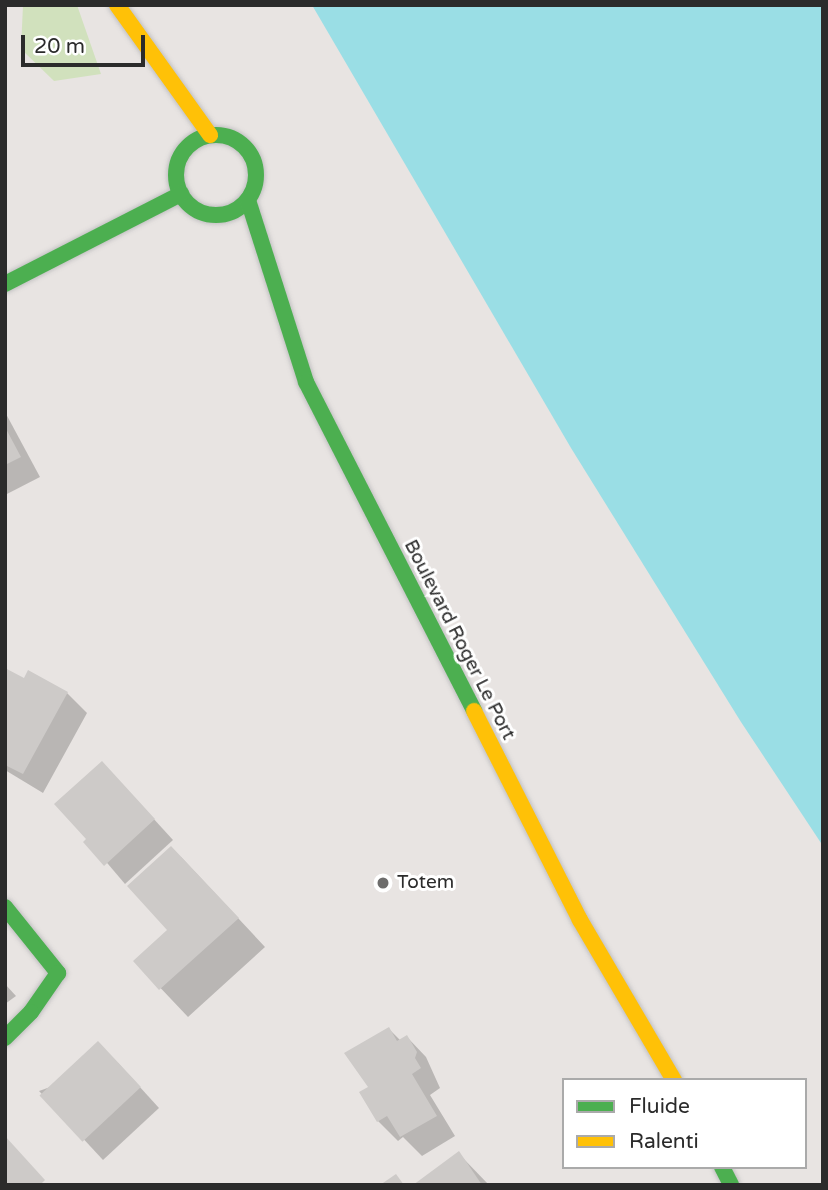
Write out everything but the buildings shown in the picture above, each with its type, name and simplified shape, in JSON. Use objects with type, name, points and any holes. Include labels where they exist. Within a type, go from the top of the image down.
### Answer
[{"type":"street","points":[[117,5],[210,135]]},
{"type":"street","points":[[210,135],[224,135],[247,149],[257,174],[255,188],[248,200],[226,214],[200,212],[181,194],[176,182],[180,157],[188,147],[210,135]]},
{"type":"street","points":[[5,285],[181,194]]},
{"type":"street","name":"Boulevard Roger Le Port","points":[[248,200],[306,382],[580,920],[673,1078]]},
{"type":"street","points":[[5,907],[58,973],[31,1012],[5,1038]]},
{"type":"street","points":[[724,1169],[732,1185]]},
{"type":"green space","points":[[23,5],[77,5],[101,74],[54,81],[21,49]]},
{"type":"water","points":[[312,5],[823,5],[823,846],[741,722],[571,448]]},
{"type":"traffic: fast","points":[[216,135],[231,138],[244,147],[253,160],[256,175],[253,190],[244,203],[231,212],[216,215],[201,212],[188,203],[179,190],[176,175],[179,160],[188,147],[201,138],[216,135]]},
{"type":"traffic: fast","points":[[5,284],[181,194]]},
{"type":"traffic: fast","points":[[248,200],[306,382],[474,711]]},
{"type":"traffic: fast","points":[[5,907],[58,973],[31,1012],[5,1038]]},
{"type":"traffic: fast","points":[[723,1169],[731,1185]]},
{"type":"traffic: slow","points":[[117,5],[210,135]]},
{"type":"traffic: slow","points":[[474,711],[580,920],[673,1078]]},
{"type":"place","name":"Totem","points":[[383,883]]}]
